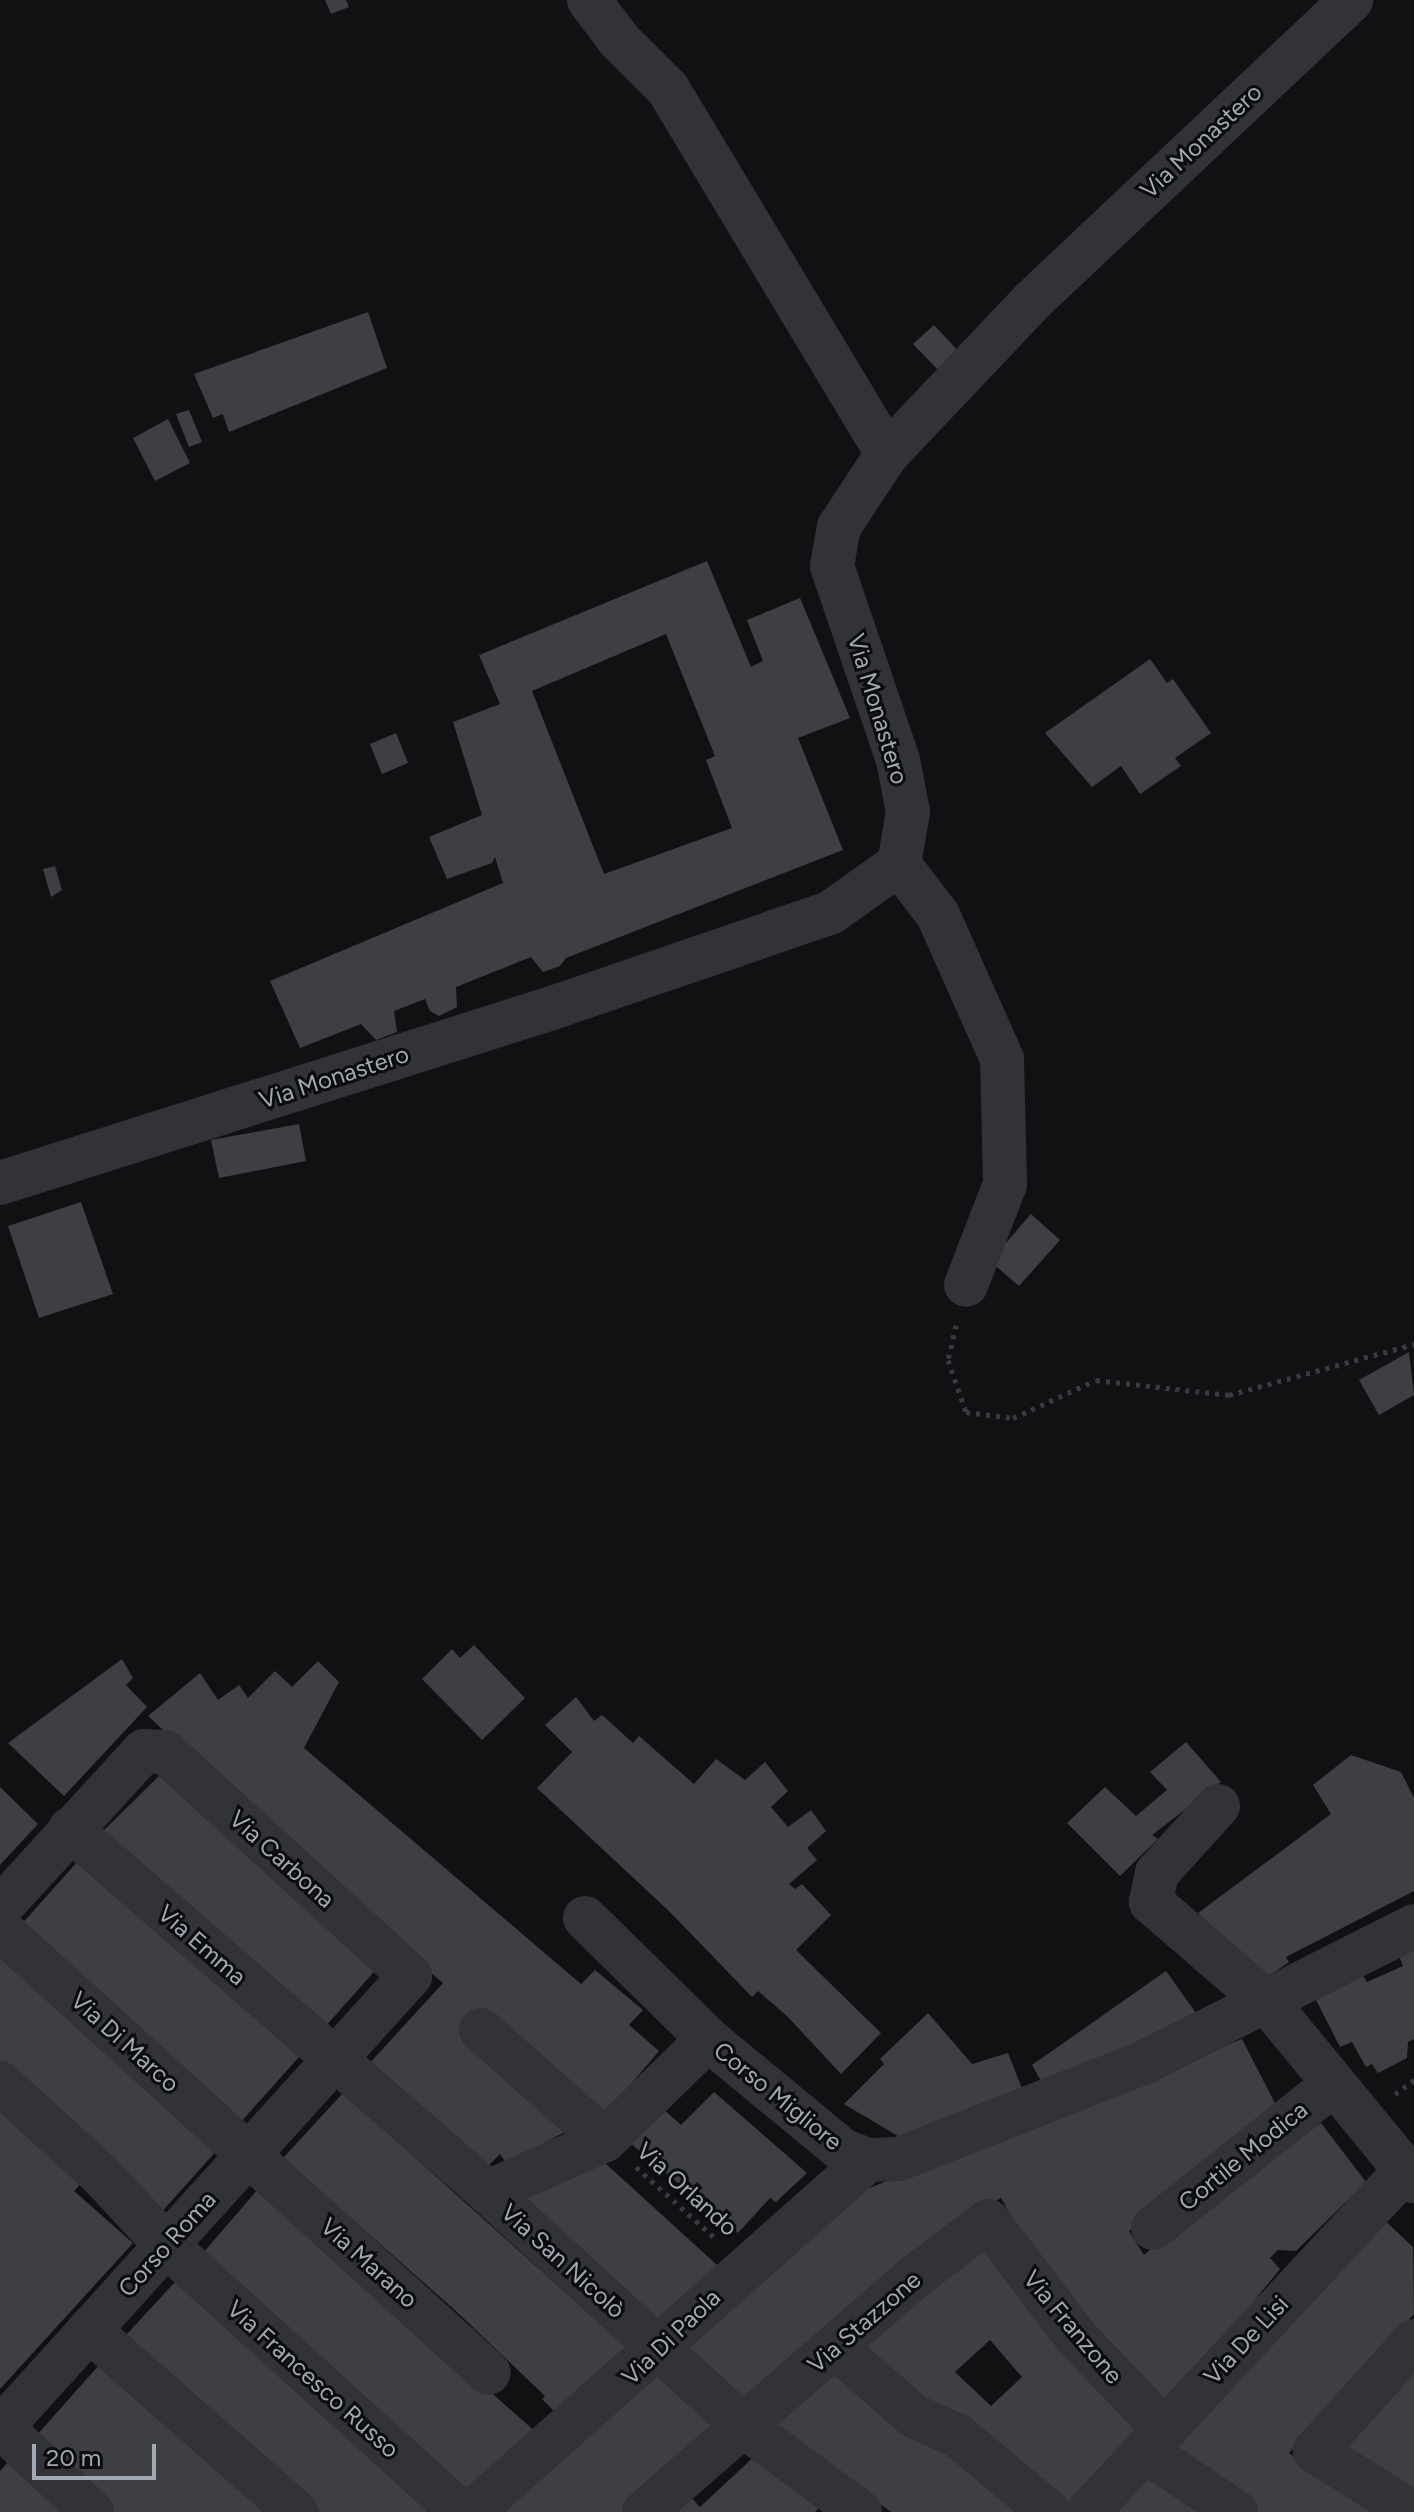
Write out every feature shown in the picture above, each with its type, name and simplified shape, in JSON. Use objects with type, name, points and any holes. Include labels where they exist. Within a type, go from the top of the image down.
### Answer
[{"type":"street","points":[[589,0],[619,40],[668,89],[887,454]]},
{"type":"street","name":"Via Monastero","points":[[0,1183],[552,1008],[830,913],[899,864],[908,812],[898,760],[832,566],[839,527],[887,454],[1031,302],[1351,0]]},
{"type":"street","points":[[899,864],[938,915],[1002,1059],[1005,1184],[966,1285]]},
{"type":"street","name":"Via Carbona","points":[[70,1829],[144,1751],[165,1752],[410,1976],[334,2060]]},
{"type":"street","points":[[1218,1806],[1157,1873],[1151,1902],[1267,2002],[1410,2176]]},
{"type":"street","points":[[0,1908],[70,1829]]},
{"type":"street","name":"Via Emma","points":[[70,1829],[334,2060]]},
{"type":"street","points":[[585,1918],[708,2039]]},
{"type":"street","name":"Corso Migliore","points":[[488,2192],[605,2140],[708,2039],[842,2150],[868,2160],[899,2159],[1131,2067],[1267,2002],[1414,1926]]},
{"type":"street","name":"Via Di Marco","points":[[0,1929],[249,2154]]},
{"type":"street","points":[[481,2030],[605,2140]]},
{"type":"street","points":[[334,2060],[488,2192]]},
{"type":"street","name":"Corso Roma","points":[[0,2427],[334,2060]]},
{"type":"street","name":"Via Francesco Russo","points":[[0,2083],[100,2174],[166,2245],[460,2512]]},
{"type":"street","name":"Cortile Modica","points":[[1153,2228],[1334,2084]]},
{"type":"street","name":"Via Marano","points":[[249,2154],[489,2373]]},
{"type":"street","name":"Via Di Paola","points":[[472,2512],[658,2347],[745,2265],[868,2160]]},
{"type":"street","name":"Via De Lisi","points":[[1088,2512],[1410,2176]]},
{"type":"street","name":"Via San Nicolò","points":[[488,2192],[741,2424],[848,2508]]},
{"type":"street","name":"Via Franzone","points":[[988,2221],[1154,2440],[1236,2512]]},
{"type":"street","name":"Via Stazzone","points":[[644,2512],[741,2424],[836,2348],[913,2278],[988,2221]]},
{"type":"street","points":[[89,2330],[296,2512]]},
{"type":"street","points":[[1411,2512],[1315,2451],[1414,2341]]},
{"type":"street","points":[[836,2348],[914,2416],[958,2436],[1049,2512]]},
{"type":"street","points":[[0,2427],[92,2512]]},
{"type":"path","points":[[966,1285],[948,1360],[966,1412],[1013,1418],[1096,1380],[1229,1395],[1414,1344]]},
{"type":"path","name":"Via Orlando","points":[[605,2140],[745,2265]]},
{"type":"building","points":[[325,0],[346,0],[349,7],[331,14]]},
{"type":"building","points":[[368,312],[387,368],[229,432],[223,414],[213,418],[194,374]]},
{"type":"building","points":[[934,325],[960,353],[940,372],[913,344]]},
{"type":"building","points":[[189,410],[202,442],[189,447],[176,414]]},
{"type":"building","points":[[168,419],[190,463],[155,481],[133,438]]},
{"type":"building","points":[[707,561],[751,667],[763,661],[747,620],[800,598],[850,718],[798,738],[843,850],[566,958],[560,966],[543,972],[531,957],[456,987],[457,1007],[439,1016],[430,1011],[425,999],[394,1011],[397,1032],[376,1040],[361,1024],[300,1048],[270,981],[503,883],[495,857],[492,863],[447,879],[429,837],[482,815],[453,722],[500,704],[479,655]],"holes":[[[666,634],[715,756],[706,760],[732,828],[604,874],[532,691]]]},
{"type":"building","points":[[1150,659],[1167,683],[1173,679],[1211,733],[1175,758],[1181,766],[1140,794],[1121,766],[1092,787],[1045,733]]},
{"type":"building","points":[[396,733],[408,763],[382,774],[370,744]]},
{"type":"building","points":[[55,866],[62,890],[51,897],[43,869]]},
{"type":"building","points":[[299,1124],[306,1161],[219,1178],[211,1140]]},
{"type":"building","points":[[81,1202],[113,1294],[39,1318],[8,1226]]},
{"type":"building","points":[[1031,1214],[1060,1240],[1019,1286],[990,1261]]},
{"type":"building","points":[[1409,1352],[1414,1395],[1379,1415],[1359,1380]]},
{"type":"building","points":[[474,1645],[525,1698],[482,1740],[422,1679],[452,1649],[460,1658]]},
{"type":"building","points":[[122,1659],[133,1678],[126,1685],[147,1707],[64,1796],[8,1743]]},
{"type":"building","points":[[318,1661],[339,1682],[304,1748],[581,1984],[595,1970],[643,2010],[629,2025],[659,2051],[604,2116],[477,2014],[460,2033],[567,2131],[506,2163],[500,2154],[485,2169],[368,2065],[443,1983],[354,1908],[148,1716],[200,1673],[218,1700],[239,1685],[248,1698],[275,1671],[292,1687]]},
{"type":"building","points":[[576,1697],[594,1721],[602,1715],[633,1743],[639,1736],[694,1784],[716,1759],[745,1780],[765,1762],[788,1791],[771,1807],[788,1827],[811,1810],[826,1831],[807,1848],[817,1860],[789,1884],[795,1889],[802,1884],[831,1915],[796,1950],[881,2033],[841,2074],[787,2016],[758,1991],[752,1997],[670,1912],[537,1788],[572,1752],[545,1725]]},
{"type":"building","points":[[1186,1742],[1221,1782],[1152,1835],[1158,1839],[1120,1876],[1067,1823],[1105,1787],[1136,1816],[1167,1790],[1150,1772]]},
{"type":"building","points":[[1351,1755],[1401,1772],[1414,1798],[1414,1891],[1286,1957],[1289,1962],[1264,1979],[1198,1913],[1331,1814],[1313,1785]]},
{"type":"building","points":[[164,1771],[380,1965],[324,2028],[99,1835]]},
{"type":"building","points":[[0,1787],[38,1824],[0,1865]]},
{"type":"building","points":[[78,1861],[299,2057],[240,2123],[19,1927]]},
{"type":"building","points":[[1414,1949],[1414,2039],[1408,2042],[1407,2058],[1378,2073],[1372,2064],[1366,2067],[1352,2042],[1340,2047],[1316,2000],[1363,1976],[1367,1982],[1403,1966],[1399,1956]]},
{"type":"building","points":[[0,1954],[218,2149],[158,2216],[0,2075]]},
{"type":"building","points":[[1166,1971],[1196,2013],[1045,2088],[1032,2065]]},
{"type":"building","points":[[928,2013],[972,2064],[1008,2053],[1025,2096],[903,2139],[844,2104],[884,2064],[880,2059]]},
{"type":"building","points":[[1242,2039],[1279,2111],[1129,2231],[1144,2255],[1179,2224],[1321,2123],[1366,2182],[1296,2251],[1278,2250],[1270,2258],[1280,2269],[1257,2297],[1261,2301],[1159,2409],[1020,2232],[1001,2198],[962,2222],[741,2406],[676,2343],[867,2189]]},
{"type":"building","points":[[714,2092],[807,2173],[776,2202],[770,2198],[738,2233],[630,2143],[661,2107],[681,2125]]},
{"type":"building","points":[[343,2093],[605,2328],[641,2353],[565,2422],[542,2399],[545,2396],[457,2312],[283,2158]]},
{"type":"building","points":[[0,2096],[89,2175],[74,2191],[133,2243],[0,2389]]},
{"type":"building","points":[[605,2163],[717,2265],[660,2325],[520,2199]]},
{"type":"building","points":[[259,2188],[537,2433],[475,2504],[203,2253]]},
{"type":"building","points":[[1379,2215],[1413,2247],[1414,2314],[1289,2453],[1373,2511],[1384,2512],[1256,2512],[1165,2451]]},
{"type":"building","points":[[981,2237],[1142,2425],[1072,2512],[849,2345]],"holes":[[[990,2340],[1022,2377],[991,2406],[955,2372]]]},
{"type":"building","points":[[176,2281],[434,2503],[426,2512],[319,2512],[126,2335]]},
{"type":"building","points":[[832,2361],[945,2438],[1024,2512],[891,2512],[774,2427]]},
{"type":"building","points":[[100,2364],[269,2512],[112,2512],[36,2436]]},
{"type":"building","points":[[1414,2367],[1414,2497],[1339,2448]]},
{"type":"building","points":[[655,2371],[717,2425],[624,2512],[491,2512]]},
{"type":"building","points":[[758,2453],[822,2505],[815,2512],[661,2512],[689,2495],[700,2507]]},
{"type":"building","points":[[10,2460],[63,2512],[0,2512],[0,2471]]},
{"type":"building","points":[[1149,2469],[1223,2512],[1114,2512]]}]
